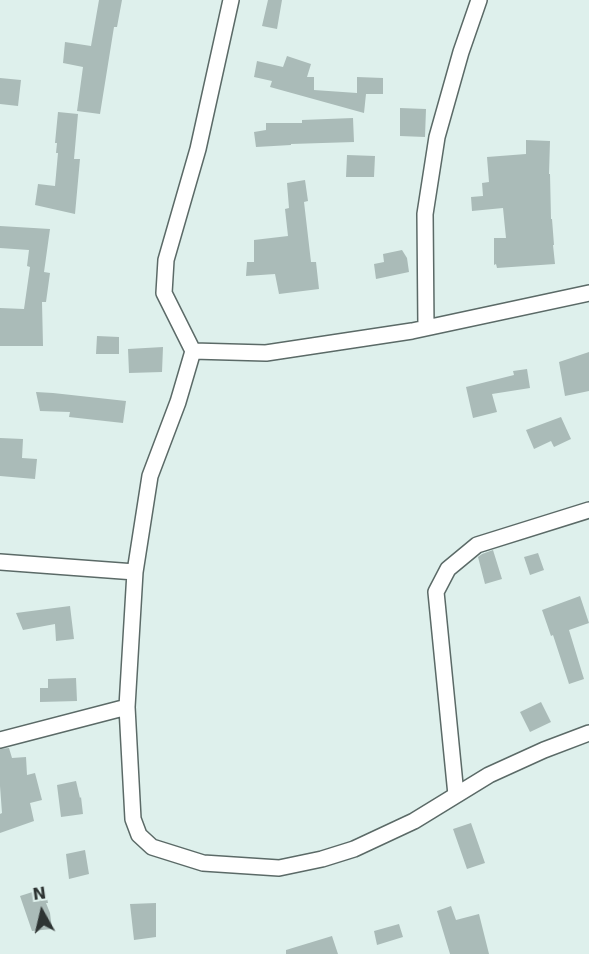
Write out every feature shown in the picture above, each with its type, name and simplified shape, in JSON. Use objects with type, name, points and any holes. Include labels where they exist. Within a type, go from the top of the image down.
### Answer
[{"type":"street","points":[[231,0],[198,149],[166,260],[164,292],[192,351],[178,402],[150,476],[135,572],[127,707],[133,819],[140,835],[152,847],[203,863],[279,868],[322,859],[354,849],[394,831],[489,775],[589,733]]},
{"type":"street","points":[[426,328],[425,214],[437,137],[461,52],[479,0]]},
{"type":"street","points":[[192,351],[266,353],[426,328],[589,293]]},
{"type":"street","points":[[456,795],[436,592],[448,569],[477,545],[589,510]]},
{"type":"street","points":[[0,562],[135,572]]},
{"type":"street","points":[[0,740],[127,707]]},
{"type":"building","points":[[99,0],[122,0],[117,27],[114,27],[100,114],[77,111],[83,67],[63,63],[65,42],[91,46]]},
{"type":"building","points":[[268,0],[282,0],[277,29],[262,26]]},
{"type":"building","points":[[287,56],[311,64],[307,77],[314,77],[314,90],[357,93],[357,77],[383,78],[383,94],[366,94],[364,113],[270,87],[272,81],[254,77],[257,61],[283,67]]},
{"type":"building","points":[[0,78],[21,80],[18,106],[0,104]]},
{"type":"building","points":[[400,108],[426,109],[425,137],[400,136]]},
{"type":"building","points":[[58,112],[78,114],[74,159],[80,159],[75,214],[35,205],[38,184],[55,186]]},
{"type":"building","points":[[353,118],[354,142],[256,147],[254,132],[266,130],[266,123],[302,123],[302,120]]},
{"type":"building","points":[[526,140],[550,141],[549,174],[555,264],[497,268],[496,264],[494,265],[494,238],[506,238],[503,208],[472,211],[471,197],[483,196],[482,183],[489,182],[487,157],[526,154]]},
{"type":"building","points":[[347,155],[375,156],[374,177],[346,177]]},
{"type":"building","points":[[305,180],[308,201],[304,202],[311,262],[316,262],[319,289],[279,294],[275,274],[246,276],[247,262],[254,262],[254,240],[288,236],[285,209],[289,208],[287,183]]},
{"type":"building","points":[[0,226],[50,229],[44,272],[50,273],[46,302],[42,302],[43,346],[0,346],[0,308],[24,309],[30,267],[27,266],[29,250],[0,248]]},
{"type":"building","points":[[402,250],[407,258],[409,272],[376,279],[374,264],[384,262],[383,254]]},
{"type":"building","points":[[97,336],[119,337],[119,354],[96,354]]},
{"type":"building","points":[[163,347],[162,372],[129,373],[128,349]]},
{"type":"building","points":[[589,352],[589,391],[565,396],[559,362]]},
{"type":"building","points":[[527,369],[530,388],[492,394],[497,412],[473,418],[466,387],[514,375],[513,371]]},
{"type":"building","points":[[36,392],[126,401],[123,423],[69,417],[70,412],[40,411]]},
{"type":"building","points":[[561,417],[571,439],[554,447],[551,441],[534,449],[526,430]]},
{"type":"building","points":[[0,438],[23,439],[22,458],[37,459],[35,479],[0,476]]},
{"type":"building","points":[[493,550],[502,579],[485,584],[478,557]]},
{"type":"building","points":[[538,553],[544,570],[530,575],[524,557]]},
{"type":"building","points":[[580,596],[589,623],[569,630],[584,679],[569,684],[542,610]]},
{"type":"building","points":[[70,606],[74,639],[56,641],[55,624],[23,630],[16,613]]},
{"type":"building","points":[[76,678],[77,701],[40,702],[40,688],[48,688],[48,679]]},
{"type":"building","points":[[541,702],[551,722],[530,732],[520,712]]},
{"type":"building","points":[[9,748],[12,758],[26,757],[27,775],[35,773],[42,800],[30,803],[34,821],[0,833],[0,814],[2,813],[0,749]]},
{"type":"building","points":[[76,781],[83,814],[61,817],[57,785]]},
{"type":"building","points":[[471,823],[485,863],[467,869],[453,829]]},
{"type":"building","points":[[85,850],[89,874],[69,879],[66,854]]},
{"type":"building","points":[[45,888],[52,929],[32,931],[20,896]]},
{"type":"building","points":[[156,903],[156,937],[134,940],[130,904]]},
{"type":"building","points":[[451,906],[456,920],[479,914],[489,954],[450,954],[437,911]]},
{"type":"building","points":[[399,924],[403,937],[377,945],[374,931]]},
{"type":"building","points":[[332,936],[338,954],[286,954],[286,950]]}]
